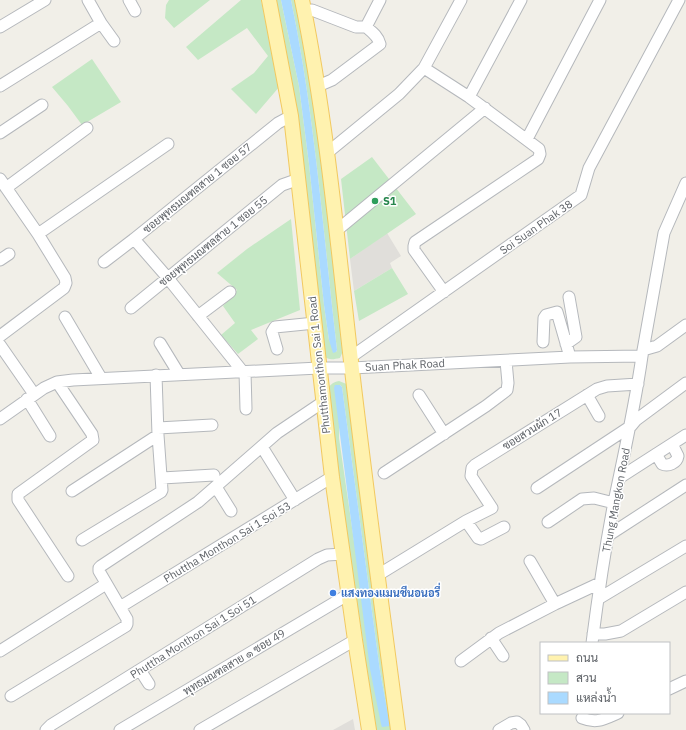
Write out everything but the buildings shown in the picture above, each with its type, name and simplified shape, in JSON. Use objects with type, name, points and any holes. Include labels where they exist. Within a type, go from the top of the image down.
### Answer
[{"type":"main road","name":"Phutthamonthon Sai 1 Road","points":[[269,0],[291,116],[315,323],[322,368],[323,402],[332,477],[369,730]]},
{"type":"main road","points":[[303,5],[318,86],[336,231],[349,364],[398,730]]},
{"type":"street","points":[[0,27],[45,0]]},
{"type":"street","points":[[88,0],[114,41]]},
{"type":"street","points":[[129,0],[135,11]]},
{"type":"street","points":[[366,27],[380,0]]},
{"type":"street","points":[[326,153],[399,94],[424,68],[461,0]]},
{"type":"street","points":[[469,97],[521,0]]},
{"type":"street","points":[[527,139],[600,0]]},
{"type":"street","name":"Soi Suan Phak 38","points":[[349,364],[444,292],[582,195],[589,168],[679,0]]},
{"type":"street","points":[[303,5],[356,27],[366,27],[375,34],[379,39],[380,44],[332,80],[318,86]]},
{"type":"street","points":[[0,86],[101,22]]},
{"type":"street","points":[[424,68],[485,108],[527,139],[539,149],[540,154],[538,159],[415,242],[414,250],[444,292]]},
{"type":"street","points":[[0,133],[42,105]]},
{"type":"street","points":[[336,231],[485,108]]},
{"type":"street","name":"ซอยพุทธมณฑลสาย 1 ซอย 57","points":[[104,262],[278,123],[291,116]]},
{"type":"street","points":[[0,336],[64,288],[66,283],[66,278],[3,183],[88,128]]},
{"type":"street","points":[[38,234],[168,144]]},
{"type":"street","name":"ซอยพุทธมณฑลสาย 1 ซอย 55","points":[[131,308],[167,277],[282,185],[299,179]]},
{"type":"street","points":[[643,353],[664,233],[686,183]]},
{"type":"street","points":[[134,239],[167,277],[244,372],[246,409]]},
{"type":"street","points":[[198,316],[230,292]]},
{"type":"street","points":[[566,344],[576,337],[569,297]]},
{"type":"street","points":[[543,342],[544,318],[546,315],[555,312],[558,314],[570,358]]},
{"type":"street","points":[[65,317],[101,378]]},
{"type":"street","points":[[277,349],[272,332],[275,327],[315,323]]},
{"type":"street","name":"Suan Phak Road","points":[[0,419],[44,388],[57,382],[156,375],[322,368],[349,364],[506,361],[643,353],[657,346],[686,325]]},
{"type":"street","points":[[160,343],[179,374]]},
{"type":"street","points":[[0,345],[31,397],[50,436]]},
{"type":"street","name":"Thung Mangkon Road","points":[[592,639],[614,503],[643,353]]},
{"type":"street","points":[[384,473],[444,434],[507,390],[508,383],[506,361]]},
{"type":"street","points":[[82,540],[162,490],[156,375]]},
{"type":"street","points":[[57,382],[92,434],[93,440],[18,494],[17,497],[68,576]]},
{"type":"street","points":[[537,488],[630,426],[686,383]]},
{"type":"street","name":"ซอยสวนผัก 17","points":[[466,521],[492,508],[471,476],[472,468],[475,465],[602,386],[638,384]]},
{"type":"street","points":[[419,395],[444,434]]},
{"type":"street","points":[[586,395],[599,416]]},
{"type":"street","points":[[11,696],[126,626],[127,619],[99,571],[101,566],[198,502],[277,433],[323,402]]},
{"type":"street","points":[[72,490],[158,432],[212,425]]},
{"type":"street","points":[[619,478],[686,436]]},
{"type":"street","points":[[656,454],[662,464],[669,465],[674,462],[678,459],[678,456],[672,444]]},
{"type":"street","points":[[262,447],[296,500]]},
{"type":"street","points":[[162,478],[214,475]]},
{"type":"street","name":"Phuttha Monthon Sai 1 Soi 53","points":[[120,607],[332,477]]},
{"type":"street","points":[[609,535],[686,485]]},
{"type":"street","points":[[216,487],[231,511]]},
{"type":"street","points":[[548,522],[582,499],[594,498],[614,503]]},
{"type":"street","points":[[378,575],[466,521],[478,538],[481,539],[504,527]]},
{"type":"street","points":[[598,599],[686,546]]},
{"type":"street","name":"Phuttha Monthon Sai 1 Soi 51","points":[[46,730],[318,559],[327,555],[344,554]]},
{"type":"street","points":[[530,561],[554,604]]},
{"type":"street","points":[[461,661],[491,638],[554,604],[600,583]]},
{"type":"street","points":[[0,651],[106,584]]},
{"type":"street","points":[[592,639],[605,634],[621,631],[686,592]]},
{"type":"street","name":"พุทธมณฑลสาย ๑ ซอย 49","points":[[120,730],[349,594]]},
{"type":"street","points":[[491,638],[503,656]]},
{"type":"street","points":[[200,730],[355,640]]},
{"type":"street","points":[[140,670],[149,684]]},
{"type":"street","points":[[670,689],[686,681]]},
{"type":"street","points":[[582,716],[590,721],[597,722],[616,714]]},
{"type":"street","points":[[582,716],[582,730]]},
{"type":"street","points":[[499,730],[511,723],[517,722],[524,730]]},
{"type":"shaded area","points":[[387,233],[401,256],[390,263],[392,268],[354,291],[350,259]]},
{"type":"shaded area","points":[[353,719],[355,730],[333,730]]},
{"type":"green space","points":[[169,0],[210,0],[174,28],[165,18],[166,5]]},
{"type":"green space","points":[[241,0],[261,0],[280,86],[256,114],[231,89],[254,73],[268,56],[247,28],[198,60],[186,47]]},
{"type":"green space","points":[[274,0],[281,0],[299,86],[324,305],[329,340],[336,352],[318,174],[306,87],[291,0],[297,0],[323,167],[343,351],[340,358],[336,359],[326,358],[324,356]]},
{"type":"green space","points":[[92,59],[121,102],[82,125],[52,87]]},
{"type":"green space","name":"S1","points":[[372,157],[416,214],[350,259],[341,179]]},
{"type":"green space","points":[[291,219],[300,310],[251,330],[258,339],[238,354],[221,335],[235,323],[223,306],[237,290],[217,273],[247,249]]},
{"type":"green space","points":[[392,268],[408,294],[359,321],[354,291]]},
{"type":"green space","points":[[339,381],[349,385],[395,730],[376,730],[326,392],[329,386]],"holes":[[[340,385],[342,387],[380,671],[390,726],[354,541],[339,438]]]},
{"type":"water","points":[[281,0],[291,0],[306,87],[318,174],[337,350],[333,353],[329,340],[324,305],[299,86]]},
{"type":"water","points":[[335,385],[340,385],[342,387],[380,671],[390,726],[382,727],[370,669],[334,388]]},
{"type":"place","name":"S1","points":[[375,201]]},
{"type":"place","name":"แสงทองแมนชีนอนอรี่","points":[[333,593]]}]
